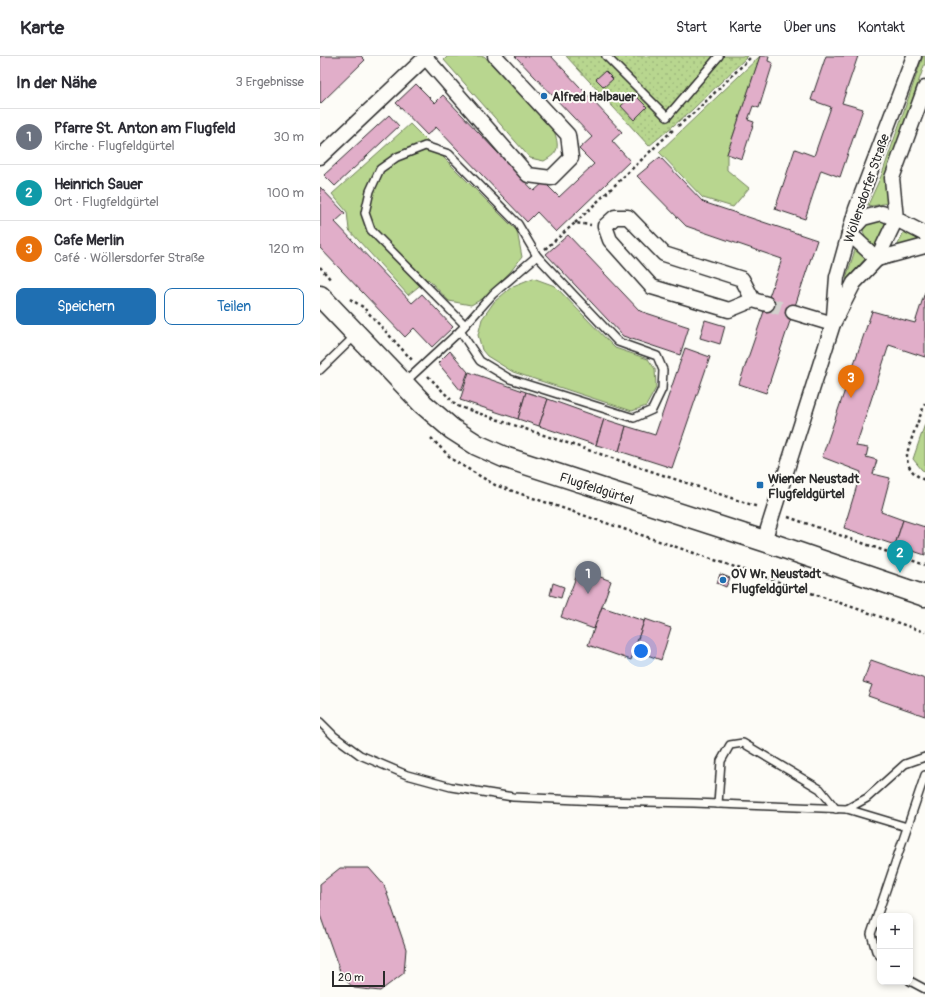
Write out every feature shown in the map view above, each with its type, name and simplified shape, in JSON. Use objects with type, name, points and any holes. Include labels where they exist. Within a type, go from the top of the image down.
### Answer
[{"type":"street","points":[[320,157],[426,57],[528,175],[551,178],[572,158],[568,135],[495,56]]},
{"type":"street","name":"Wöllersdorfer Straße","points":[[833,324],[837,277],[856,209],[914,56]]},
{"type":"street","name":"Wöllersdorfer Straße","points":[[764,541],[833,324],[854,283],[877,259],[896,219],[892,178],[925,88]]},
{"type":"street","points":[[925,234],[882,213],[863,218],[849,233],[877,259],[925,246]]},
{"type":"street","points":[[753,300],[742,279],[664,254],[628,217],[615,217],[606,226],[610,240],[652,287],[729,310],[753,300],[767,304]]},
{"type":"street","name":"Flugfeldgürtel","points":[[327,289],[357,334],[423,404],[452,429],[477,445],[504,457],[764,541],[925,596]]},
{"type":"street","points":[[792,312],[833,324]]},
{"type":"lane","points":[[606,56],[667,117],[719,56]]},
{"type":"lane","points":[[460,331],[480,361],[510,379],[634,418],[652,410],[662,388],[663,370],[657,356],[618,342],[537,256],[518,224],[449,154],[425,146],[398,157],[380,169],[370,191],[366,213],[371,230],[465,325]]},
{"type":"lane","points":[[404,384],[460,331],[493,294],[537,256]]},
{"type":"lane","points":[[320,370],[357,334]]},
{"type":"lane","points":[[320,722],[334,736],[360,755],[407,775],[451,787],[521,797],[847,809],[906,827]]},
{"type":"lane","points":[[718,804],[721,761],[730,745],[743,743],[820,789],[836,809]]},
{"type":"lane","points":[[847,809],[867,798],[905,764],[925,758]]},
{"type":"lane","points":[[877,952],[871,934],[906,827],[925,776]]},
{"type":"lane","points":[[913,982],[925,988]]},
{"type":"path","points":[[537,256],[575,223],[676,127],[696,111],[752,56]]},
{"type":"path","points":[[667,117],[676,127]]},
{"type":"path","points":[[575,223],[606,226]]},
{"type":"path","points":[[320,267],[327,289]]},
{"type":"path","points":[[348,297],[363,307],[457,406],[751,504]]},
{"type":"path","points":[[925,403],[906,455],[909,468],[919,478],[925,480]]},
{"type":"path","points":[[793,519],[925,565]]},
{"type":"green space","points":[[448,56],[484,56],[554,130],[557,141],[556,152],[544,161],[530,158],[444,60]]},
{"type":"green space","points":[[566,56],[748,56],[692,110],[649,146]]},
{"type":"green space","points":[[760,56],[727,154],[727,170],[749,188],[733,207],[703,198],[659,152]]},
{"type":"green space","points":[[923,56],[925,56],[925,63],[888,171],[888,203],[872,206],[868,205],[882,174]]},
{"type":"green space","points":[[410,124],[517,231],[522,257],[511,271],[484,298],[471,305],[449,301],[428,279],[408,295],[349,230],[347,212],[332,194]]},
{"type":"green space","points":[[877,220],[886,221],[886,225],[877,246],[875,247],[869,243],[863,230],[869,223]]},
{"type":"green space","points":[[904,231],[920,238],[922,241],[896,249]]},
{"type":"green space","points":[[856,247],[866,258],[847,281],[846,278]]},
{"type":"green space","points":[[533,278],[555,286],[615,348],[648,359],[655,369],[656,388],[646,406],[632,411],[513,372],[487,356],[482,350],[478,335],[482,319],[494,302],[513,286]]},
{"type":"green space","points":[[925,424],[925,471],[922,470],[913,459]]},
{"type":"building","points":[[320,56],[361,56],[365,60],[320,104]]},
{"type":"building","points":[[515,56],[551,56],[622,132],[612,141],[630,161],[556,232],[537,212],[527,222],[436,127],[427,135],[396,103],[416,84],[435,103],[443,95],[534,191],[544,182],[559,197],[594,164],[579,149],[592,137]]},
{"type":"building","points":[[760,56],[769,56],[768,61],[773,63],[759,108],[753,106],[748,120],[754,122],[742,159],[727,154]]},
{"type":"building","points":[[826,56],[858,56],[842,103],[863,109],[840,177],[821,170],[805,219],[775,209],[795,149],[814,156],[831,107],[811,100]]},
{"type":"building","points":[[605,71],[613,79],[604,87],[596,79]]},
{"type":"building","points":[[634,94],[647,107],[634,120],[621,106]]},
{"type":"building","points":[[389,115],[399,126],[335,186],[324,175]]},
{"type":"building","points":[[660,157],[703,202],[817,240],[766,393],[739,384],[782,259],[686,226],[637,176]]},
{"type":"building","points":[[320,187],[345,213],[335,222],[412,303],[422,294],[453,327],[432,347],[414,328],[405,337],[320,248]]},
{"type":"building","points":[[568,235],[640,311],[689,327],[680,355],[623,336],[546,254]]},
{"type":"building","points":[[925,292],[925,357],[889,345],[856,446],[868,448],[866,457],[877,460],[873,474],[890,478],[881,512],[903,520],[895,545],[844,528],[861,472],[822,457],[872,311],[915,323]]},
{"type":"building","points":[[705,320],[725,326],[720,344],[700,338]]},
{"type":"building","points":[[685,348],[710,357],[672,468],[619,451],[626,426],[655,435]]},
{"type":"building","points":[[450,351],[468,372],[461,391],[438,363]]},
{"type":"building","points":[[469,372],[526,392],[518,419],[460,400]]},
{"type":"building","points":[[526,392],[548,399],[539,426],[518,419]]},
{"type":"building","points":[[548,399],[604,419],[596,445],[539,426]]},
{"type":"building","points":[[604,419],[626,426],[619,451],[596,445]]},
{"type":"building","points":[[903,520],[925,527],[925,555],[895,545]]},
{"type":"building","points":[[579,569],[611,581],[594,629],[561,617]]},
{"type":"building","name":"OV Wr. Neustadt Flugfeldgürtel","points":[[720,574],[730,578],[726,587],[717,583]]},
{"type":"building","points":[[553,583],[564,587],[561,598],[550,595]]},
{"type":"building","points":[[602,607],[644,621],[631,660],[588,645]]},
{"type":"building","points":[[645,619],[671,628],[661,660],[634,650]]},
{"type":"building","points":[[871,660],[925,679],[925,716],[868,696],[872,685],[863,682]]},
{"type":"building","points":[[340,868],[369,868],[384,885],[406,949],[404,973],[380,991],[354,988],[342,977],[320,915],[320,884]]},
{"type":"tunnel","points":[[767,304],[793,312]]},
{"type":"place","name":"Alfred Halbauer","points":[[544,96]]},
{"type":"place","name":"Cafe Merlin","points":[[851,398]]},
{"type":"place","name":"Wiener Neustadt Flugfeldgürtel","points":[[760,485]]},
{"type":"place","name":"Heinrich Sauer","points":[[900,573]]},
{"type":"place","name":"OV Wr. Neustadt Flugfeldgürtel","points":[[723,580]]},
{"type":"place","name":"Pfarre St. Anton am Flugfeld","points":[[588,594]]}]
